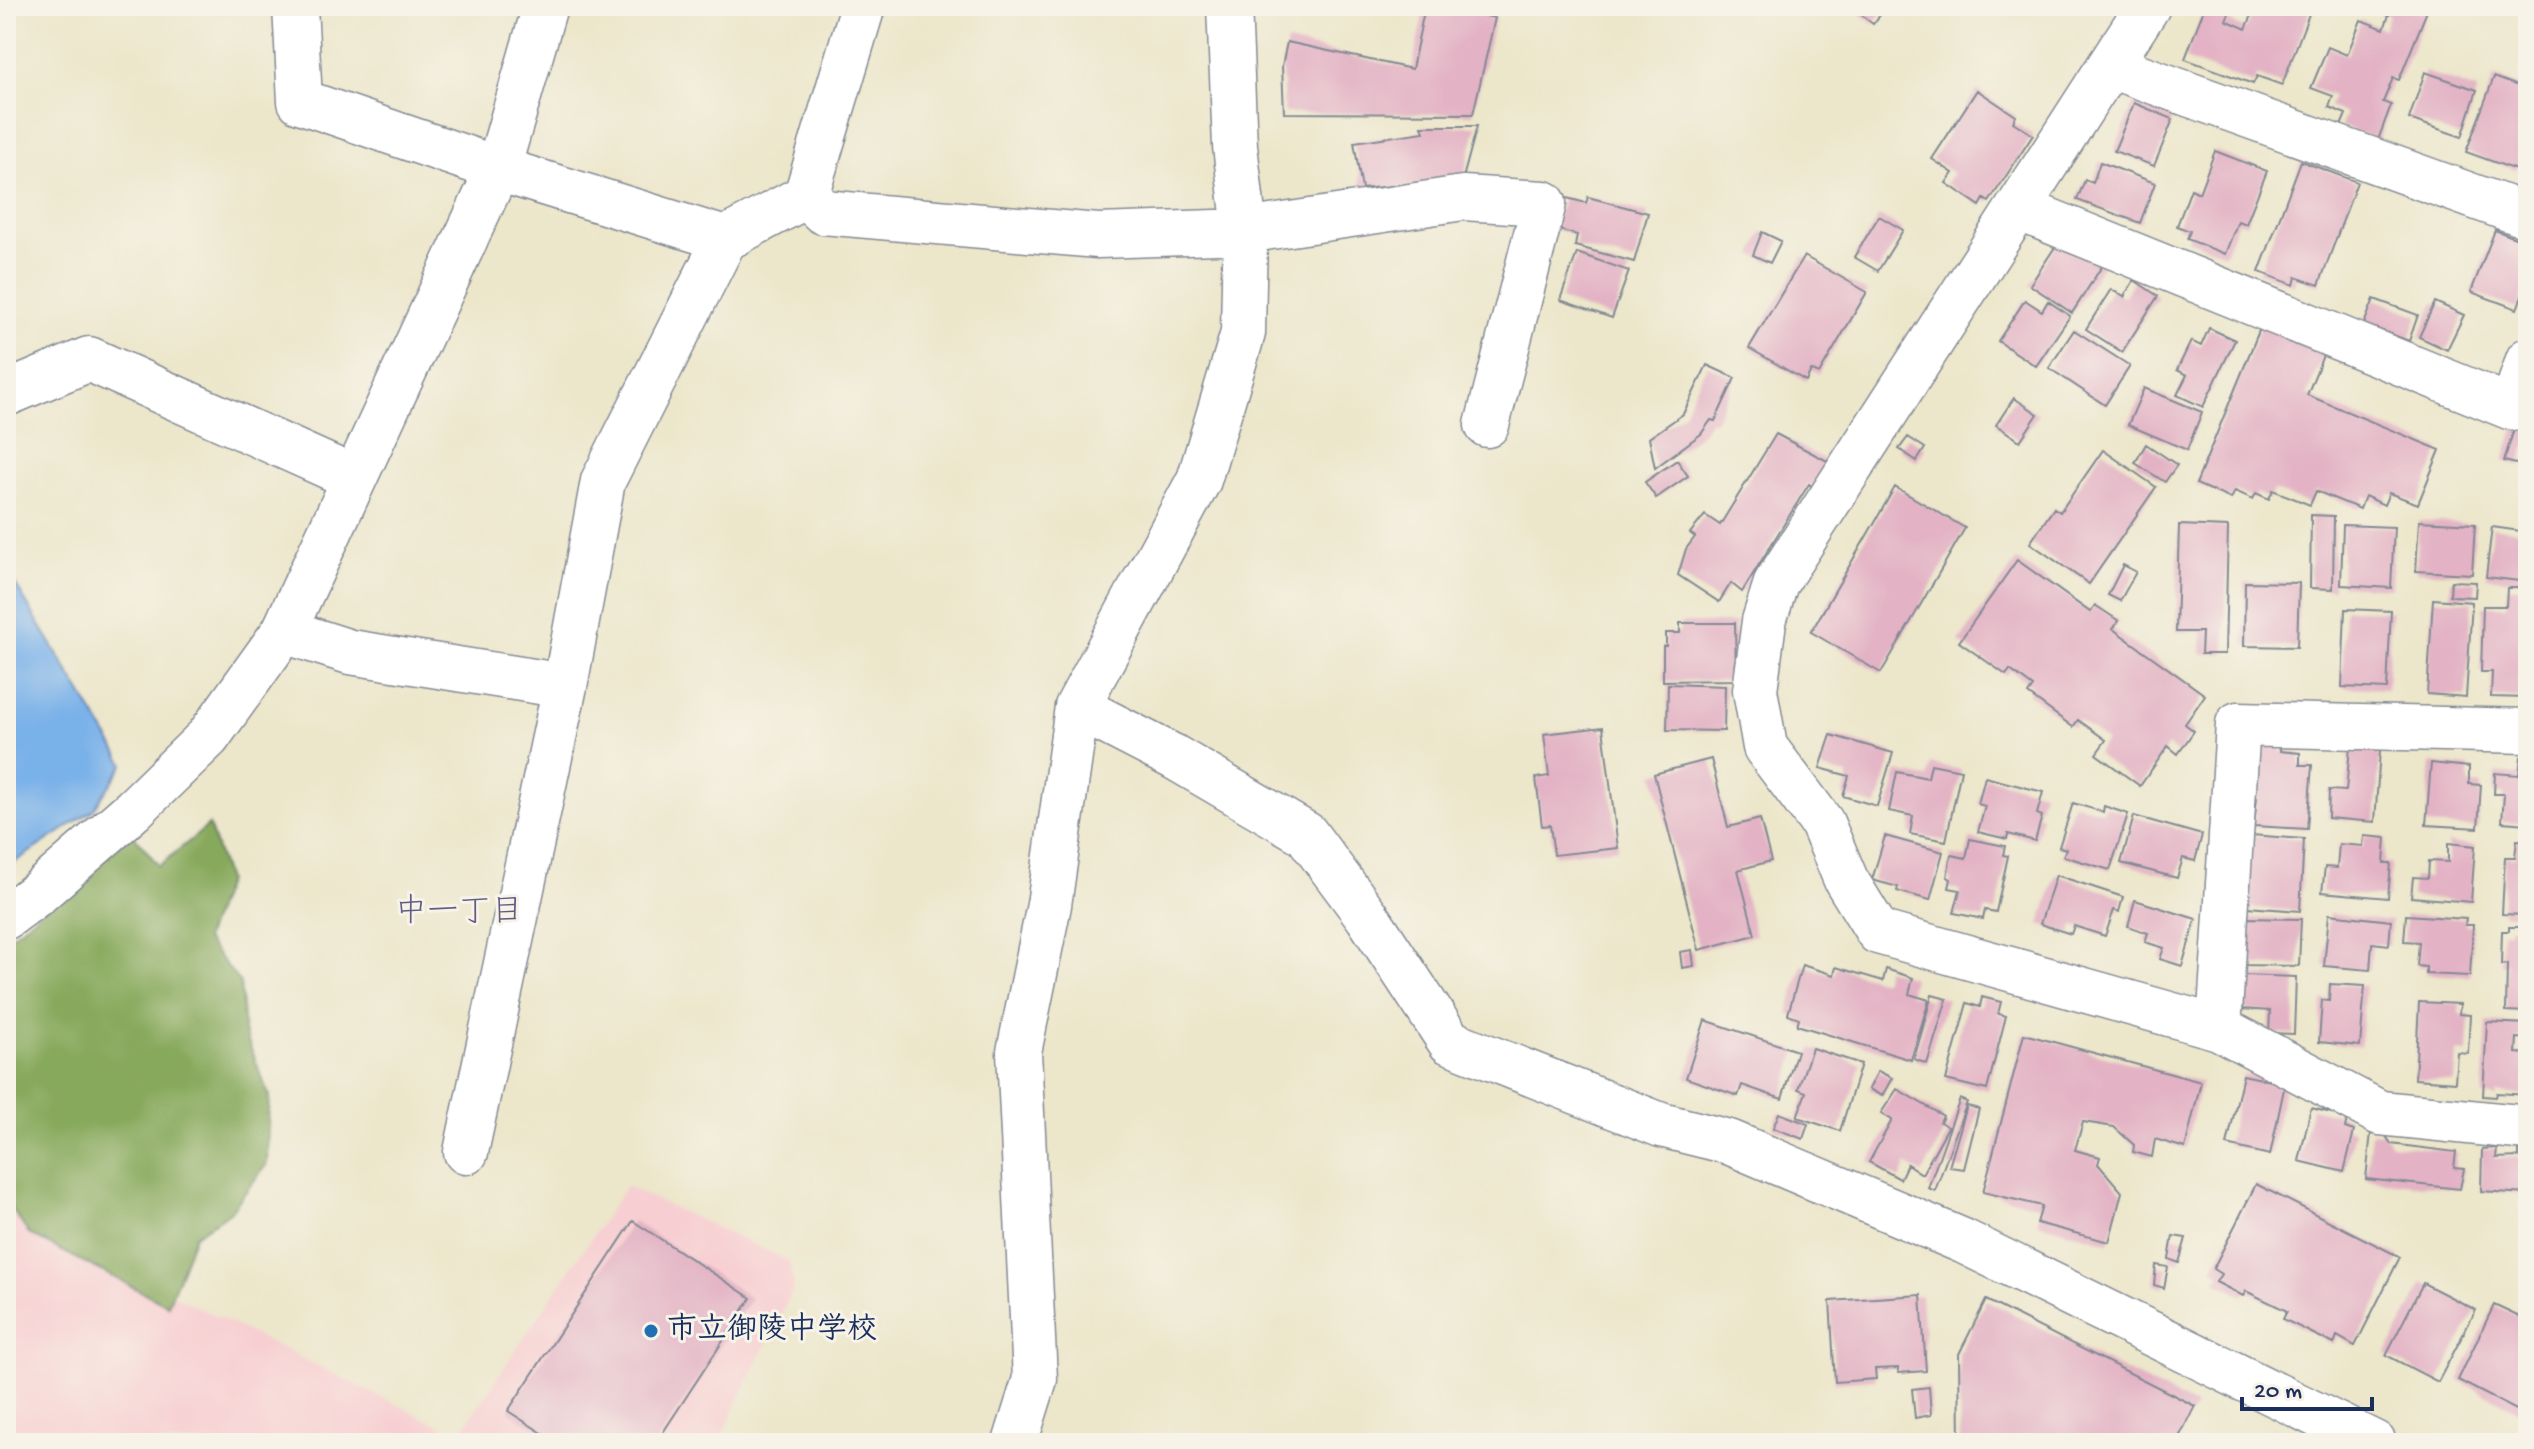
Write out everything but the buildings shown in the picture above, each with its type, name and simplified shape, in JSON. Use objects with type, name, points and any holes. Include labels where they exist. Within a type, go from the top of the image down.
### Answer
[{"type":"street","points":[[295,6],[300,101],[498,169],[725,239]]},
{"type":"street","points":[[6,917],[133,810],[208,737],[284,631],[498,169],[545,6]]},
{"type":"street","points":[[466,1152],[565,686],[603,481],[725,239],[806,196],[863,6]]},
{"type":"street","points":[[1015,1443],[1035,1379],[1019,1052],[1049,905],[1077,707],[1199,480],[1243,333],[1245,231],[1235,146],[1229,6]]},
{"type":"street","points":[[2148,6],[1776,583],[1764,621],[1755,690],[1765,747],[1822,823],[1846,880],[1878,932],[2219,1028],[2380,1113],[2528,1128]]},
{"type":"street","points":[[2110,66],[2528,216]]},
{"type":"street","points":[[806,196],[823,212],[1098,236],[1245,231],[1463,198],[1544,203],[1487,425]]},
{"type":"street","points":[[2018,208],[2512,408],[2528,360]]},
{"type":"street","points":[[6,394],[89,359],[354,478]]},
{"type":"street","points":[[284,631],[350,652],[565,686]]},
{"type":"street","points":[[1077,707],[1174,757],[1306,834],[1367,916],[1450,1042],[1661,1125],[1729,1142],[1963,1241],[2374,1443]]},
{"type":"street","points":[[2219,1028],[2238,724],[2528,731]]},
{"type":"shaded area","name":"市立御陵中学校","points":[[626,1186],[789,1261],[794,1287],[718,1443],[6,1443],[6,1213],[459,1435]]},
{"type":"green space","points":[[209,825],[227,880],[205,939],[240,983],[244,1031],[269,1096],[267,1164],[230,1212],[195,1235],[168,1305],[29,1234],[6,1201],[6,941],[132,833],[159,866]]},
{"type":"water","points":[[6,569],[124,764],[93,810],[6,868]]},
{"type":"place","name":"市立御陵中学校","points":[[651,1331]]},
{"type":"district","name":"中一丁目","points":[[459,914]]}]
